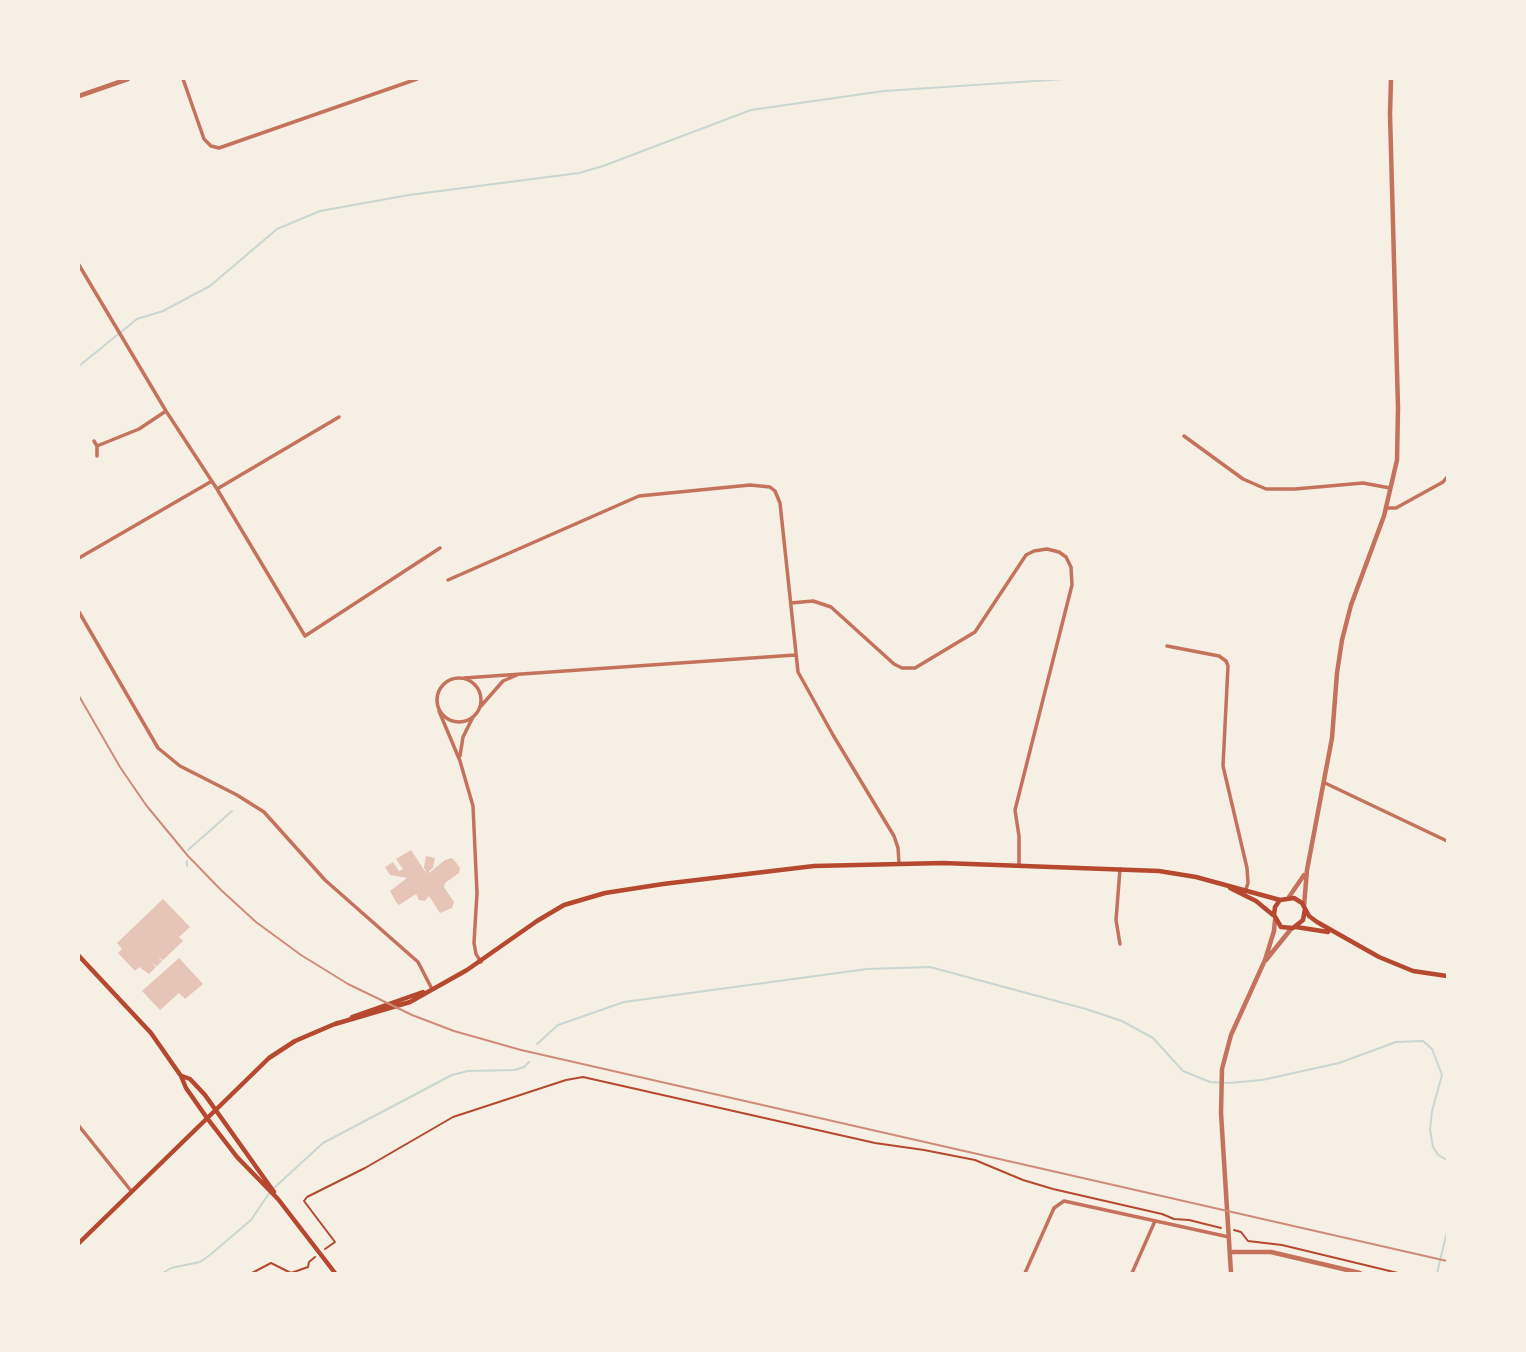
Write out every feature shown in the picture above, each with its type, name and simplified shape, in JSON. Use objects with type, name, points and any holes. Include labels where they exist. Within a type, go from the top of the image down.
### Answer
[{"type":"main road","points":[[79,1243],[247,1077],[279,1051],[295,1041],[373,1008],[432,989],[481,962],[555,910],[594,895],[785,869],[899,863],[1159,871],[1219,883],[1245,893],[1280,900],[1289,897],[1298,900],[1313,919],[1333,933],[1402,967],[1424,974],[1447,976]]},
{"type":"main road","points":[[1245,893],[1281,927],[1333,933]]},
{"type":"main road","points":[[1274,918],[1275,907],[1280,900]]},
{"type":"main road","points":[[1293,928],[1303,920],[1304,908]]},
{"type":"main road","points":[[79,956],[142,1022],[181,1076],[206,1118],[237,1157],[268,1187]]},
{"type":"main road","points":[[181,1076],[196,1085],[215,1109],[268,1187],[335,1273]]},
{"type":"street","points":[[79,96],[128,79]]},
{"type":"street","points":[[183,79],[204,139],[211,146],[219,148],[417,79]]},
{"type":"street","points":[[1304,908],[1307,870],[1332,738],[1337,673],[1345,627],[1387,508],[1397,460],[1399,416],[1391,79]]},
{"type":"street","points":[[209,153],[211,146]]},
{"type":"street","points":[[79,265],[304,636],[440,548]]},
{"type":"street","points":[[79,283],[86,278]]},
{"type":"street","points":[[97,446],[139,429],[166,411]]},
{"type":"street","points":[[217,489],[339,417]]},
{"type":"street","points":[[1184,436],[1243,479],[1266,489],[1367,483],[1392,489]]},
{"type":"street","points":[[94,441],[97,456]]},
{"type":"street","points":[[1387,508],[1396,508],[1446,480]]},
{"type":"street","points":[[79,558],[212,481]]},
{"type":"street","points":[[447,580],[639,496],[758,484],[771,487],[780,503],[798,672],[894,836],[899,863]]},
{"type":"street","points":[[791,603],[813,601],[831,607],[894,664],[902,668],[915,668],[975,632],[1026,555],[1047,549],[1066,557],[1071,567],[1072,585],[1015,810],[1019,836],[1019,866]]},
{"type":"street","points":[[79,612],[158,748],[170,760],[264,812],[325,880],[418,962],[432,989]]},
{"type":"street","points":[[1167,646],[1219,656],[1228,666],[1223,766],[1246,864],[1248,876],[1245,893]]},
{"type":"street","points":[[481,962],[474,943],[477,892],[471,796],[460,761],[436,704],[443,685],[464,678],[795,656]]},
{"type":"street","points":[[460,761],[461,743],[479,708],[503,681],[522,674]]},
{"type":"street","points":[[464,678],[478,690],[479,708]]},
{"type":"street","points":[[439,711],[451,720],[460,721],[475,714]]},
{"type":"street","points":[[1325,783],[1447,841]]},
{"type":"street","points":[[1120,869],[1116,920],[1120,944]]},
{"type":"street","points":[[1289,897],[1307,870]]},
{"type":"street","points":[[1231,1273],[1221,1078],[1231,1035],[1265,960],[1274,931],[1274,918]]},
{"type":"street","points":[[1265,960],[1293,928]]},
{"type":"street","points":[[79,1126],[132,1192]]},
{"type":"street","points":[[1025,1273],[1054,1208],[1062,1202],[1229,1237]]},
{"type":"street","points":[[1132,1273],[1155,1221]]},
{"type":"street","points":[[1230,1252],[1271,1252],[1360,1273]]},
{"type":"path","points":[[331,1245],[335,1242],[304,1201],[307,1197],[365,1168],[453,1117],[558,1082],[583,1077],[875,1143],[975,1160],[1021,1180],[1053,1189],[1174,1219],[1219,1227]]},
{"type":"path","points":[[1238,1231],[1248,1241],[1278,1244],[1398,1273]]},
{"type":"path","points":[[252,1273],[271,1263],[291,1273],[308,1267],[312,1260]]},
{"type":"building","points":[[411,850],[426,873],[426,856],[435,858],[429,873],[445,860],[452,858],[460,868],[459,873],[445,883],[444,887],[454,902],[452,908],[440,913],[429,896],[425,901],[419,900],[416,894],[399,905],[396,902],[390,891],[407,878],[390,875],[385,867],[393,862],[399,871],[403,869],[396,859]]},
{"type":"building","points":[[163,899],[190,927],[179,937],[183,941],[163,960],[158,957],[162,961],[157,966],[152,963],[156,967],[149,974],[139,967],[135,971],[118,953],[122,949],[117,943]]},
{"type":"building","points":[[179,958],[203,984],[185,999],[179,993],[160,1010],[142,991]]},
{"type":"waterway","points":[[79,366],[137,319],[163,311],[210,286],[277,229],[320,211],[409,195],[579,173],[751,110],[884,91],[1065,79]]},
{"type":"waterway","points":[[188,850],[232,811]]},
{"type":"waterway","points":[[187,861],[187,866]]},
{"type":"waterway","points":[[537,1044],[558,1025],[624,1002],[867,969],[930,967],[1122,1021],[1153,1038],[1183,1071],[1210,1082],[1262,1080],[1339,1063],[1396,1042],[1423,1041],[1432,1049],[1442,1075],[1430,1130],[1433,1147],[1438,1155],[1447,1160]]},
{"type":"waterway","points":[[274,1188],[323,1143],[452,1075],[468,1071],[515,1070],[529,1062]]},
{"type":"waterway","points":[[163,1273],[171,1268],[200,1262],[210,1255],[251,1220],[270,1192]]},
{"type":"waterway","points":[[1437,1273],[1447,1232]]},
{"type":"railway","points":[[79,696],[120,767],[146,805],[188,856],[221,890],[256,922],[301,955],[348,984],[412,1015],[454,1031],[521,1050],[1447,1261]]}]
